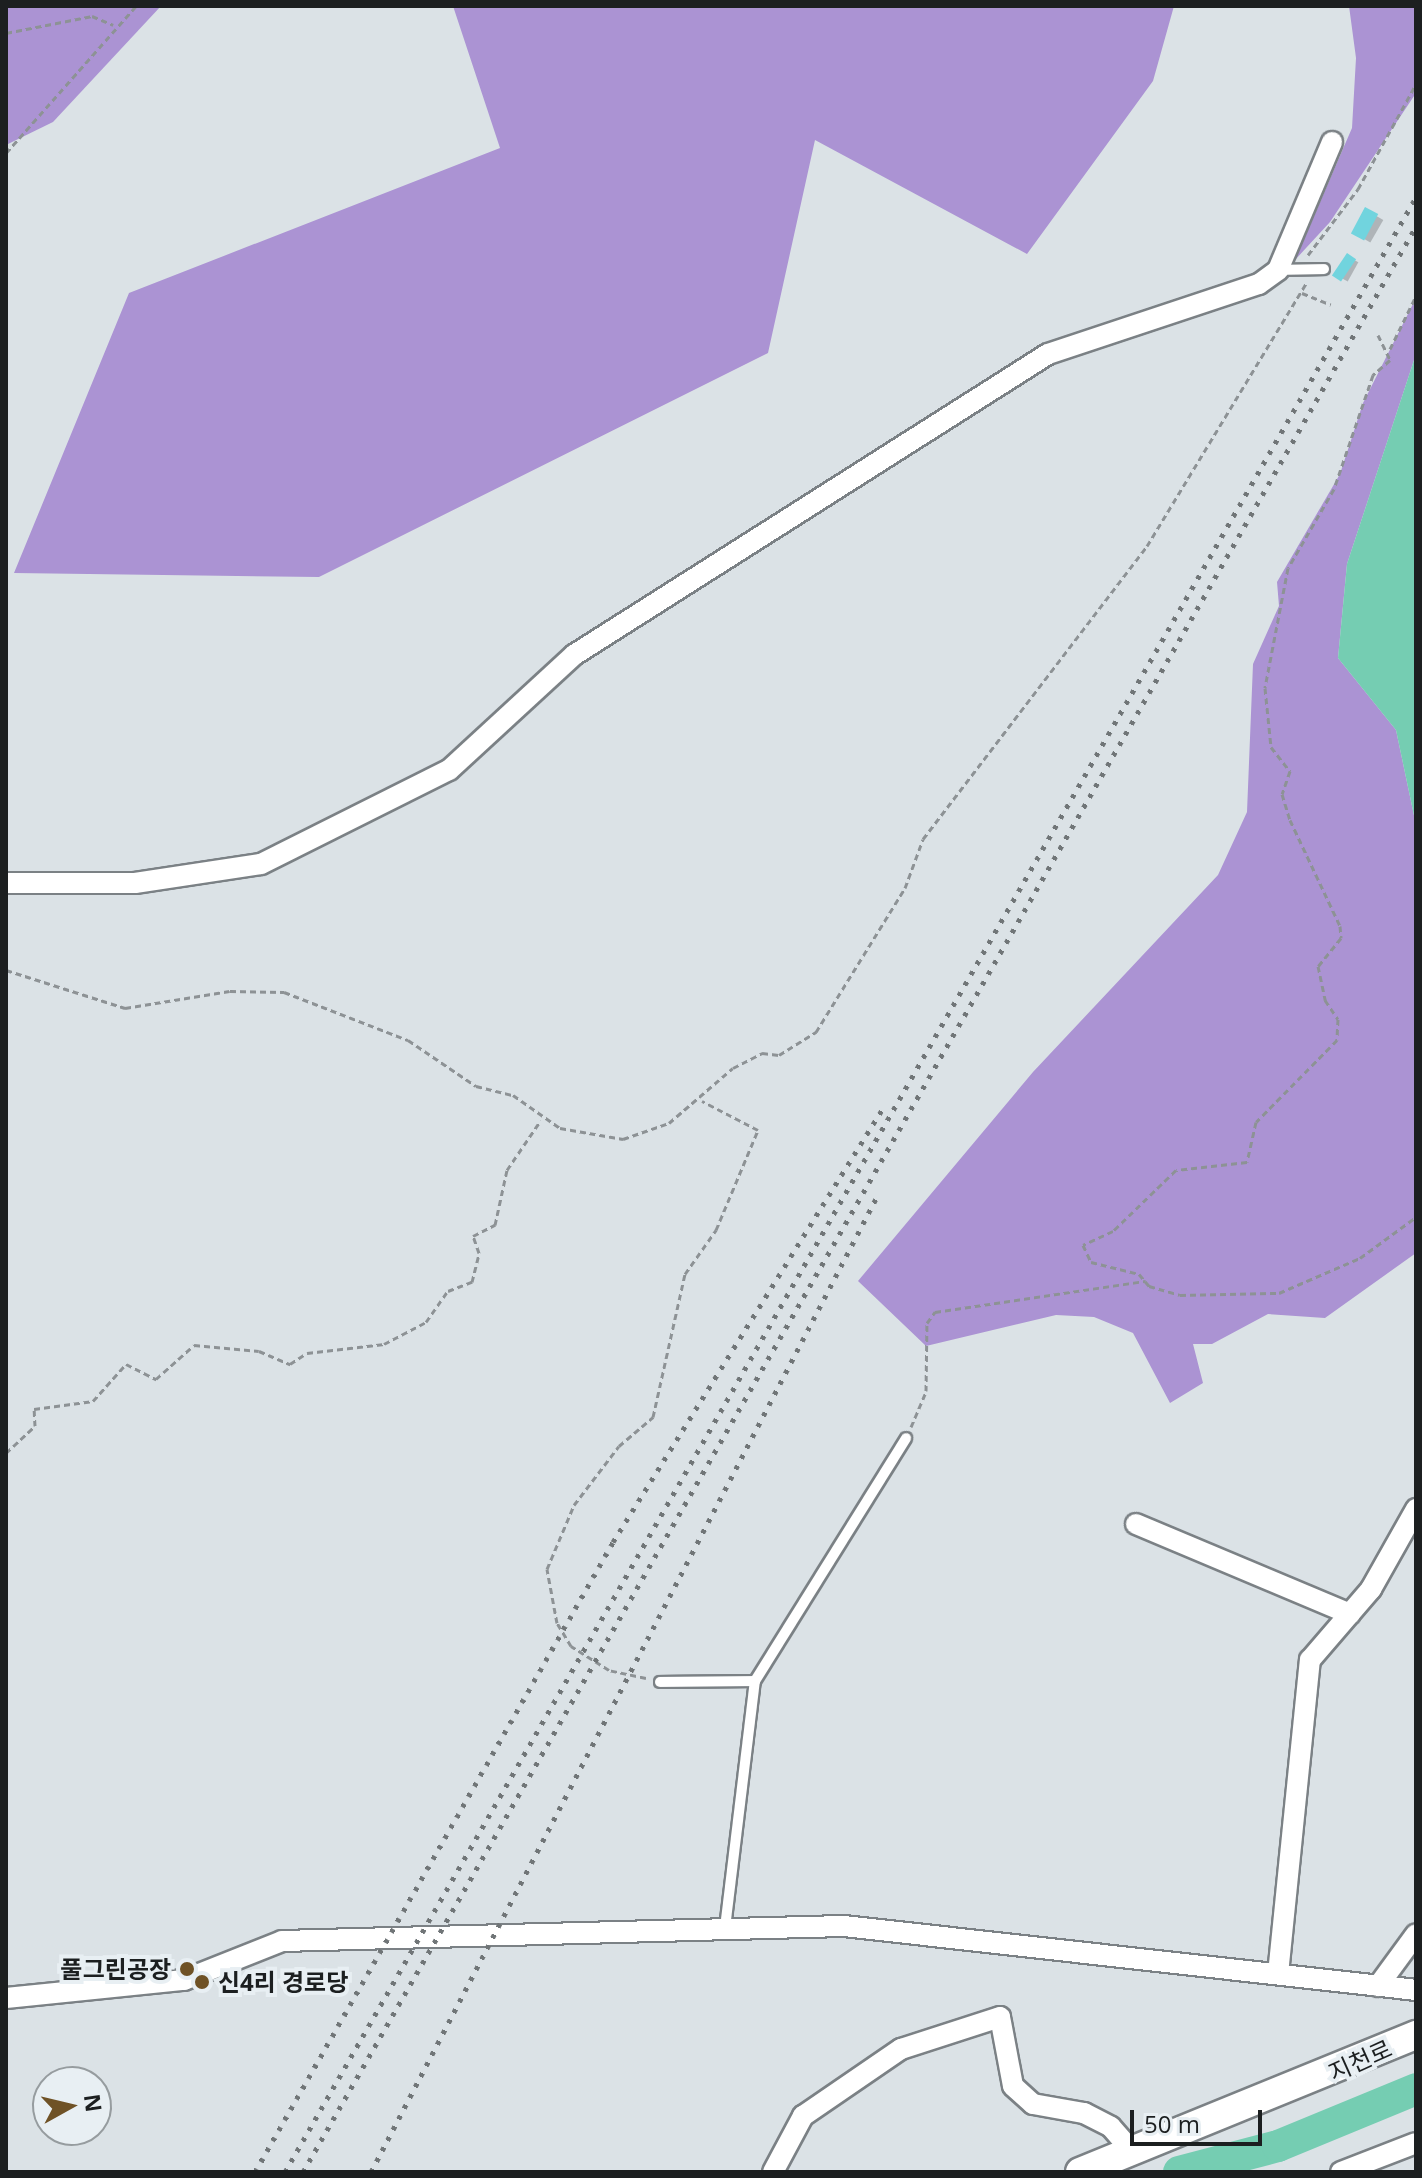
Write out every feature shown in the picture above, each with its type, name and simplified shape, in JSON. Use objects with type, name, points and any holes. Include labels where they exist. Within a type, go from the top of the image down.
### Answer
[{"type":"main road","name":"지천로","points":[[1080,2172],[1416,2035]]},
{"type":"street","points":[[6,883],[149,882],[237,870],[286,853],[317,830],[449,770],[574,655],[1048,354],[1259,284],[1278,270],[1332,142]]},
{"type":"street","points":[[1278,1974],[1310,1660],[1350,1614],[1416,1509]]},
{"type":"street","points":[[1136,1524],[1350,1614]]},
{"type":"street","points":[[6,1998],[184,1980],[282,1941],[725,1928],[904,1929],[1416,1990]]},
{"type":"street","points":[[1378,1986],[1416,1934]]},
{"type":"street","points":[[773,2172],[813,2109],[901,2049],[1000,2017],[1013,2086],[1033,2104],[1084,2113],[1111,2127],[1132,2151]]},
{"type":"street","points":[[1341,2172],[1416,2143]]},
{"type":"lane","points":[[1278,270],[1324,269]]},
{"type":"lane","points":[[725,1928],[755,1681],[906,1438]]},
{"type":"lane","points":[[660,1682],[755,1681]]},
{"type":"path","points":[[6,153],[113,25],[136,6]]},
{"type":"path","points":[[6,33],[92,16],[113,25]]},
{"type":"path","points":[[6,970],[125,1008],[230,991],[284,992],[408,1040],[541,1118],[623,1139],[669,1123],[702,1101],[733,1068],[762,1053],[779,1055],[816,1032],[905,888],[923,839],[1147,546],[1302,293],[1302,270],[1416,84]]},
{"type":"path","points":[[1302,293],[1331,305]]},
{"type":"path","points":[[1416,296],[1390,353],[1373,375],[1334,489],[1288,568],[1265,688],[1271,747],[1290,771],[1282,794],[1290,820],[1340,926],[1341,938],[1318,966],[1325,1000],[1338,1019],[1337,1040],[1256,1122],[1247,1162],[1176,1170],[1113,1231],[1083,1245],[1091,1262],[1203,1298],[1295,1290],[1360,1258],[1416,1217]]},
{"type":"path","points":[[1378,335],[1390,353]]},
{"type":"path","points":[[660,1682],[609,1670],[571,1646],[557,1623],[547,1569],[574,1505],[619,1446],[653,1417],[685,1274],[716,1230],[758,1130],[702,1101]]},
{"type":"path","points":[[6,1453],[35,1426],[34,1409],[93,1401],[126,1364],[156,1379],[194,1345],[259,1351],[290,1364],[307,1353],[384,1344],[426,1322],[448,1291],[472,1282],[479,1253],[473,1236],[495,1225],[507,1170],[541,1118]]},
{"type":"path","points":[[906,1438],[926,1391],[927,1323],[935,1312],[1146,1281]]},
{"type":"shaded area","points":[[6,6],[161,6],[53,122],[6,145]]},
{"type":"shaded area","points":[[453,6],[1174,6],[1153,81],[1027,254],[815,140],[768,353],[319,577],[14,573],[129,293],[500,148]]},
{"type":"shaded area","points":[[1349,6],[1416,6],[1416,93],[1330,222],[1295,260],[1352,128],[1356,58]]},
{"type":"shaded area","points":[[1416,298],[1416,354],[1347,564],[1338,658],[1396,730],[1416,825],[1416,1253],[1325,1318],[1268,1314],[1212,1344],[1193,1344],[1203,1383],[1170,1403],[1133,1333],[1094,1317],[1056,1315],[926,1346],[858,1281],[1033,1072],[1218,875],[1247,812],[1253,664],[1279,606],[1277,582],[1340,474],[1363,403]]},
{"type":"shaded area","points":[[1416,354],[1416,825],[1396,730],[1338,658],[1347,564]]},
{"type":"building","points":[[1365,207],[1378,214],[1364,241],[1351,233]]},
{"type":"building","points":[[1347,253],[1356,259],[1341,282],[1332,275]]},
{"type":"waterway","points":[[1179,2172],[1278,2146],[1416,2089]]},
{"type":"railway","points":[[285,2172],[1416,197]]},
{"type":"railway","points":[[303,2172],[1416,226]]},
{"type":"railway","points":[[255,2172],[613,1542],[885,1105]]},
{"type":"railway","points":[[371,2172],[879,1193]]},
{"type":"place","name":"풀그린공장","points":[[187,1969]]},
{"type":"place","name":"신4리 경로당","points":[[202,1982]]}]
